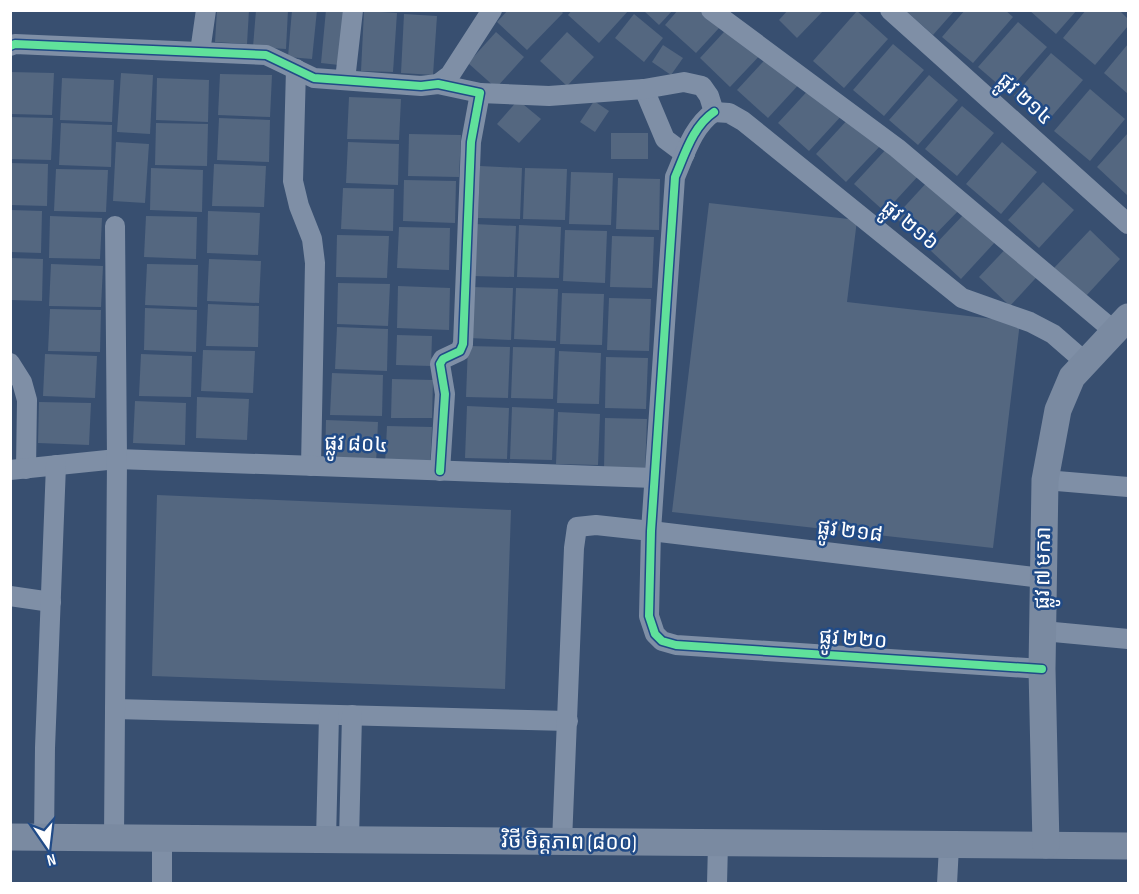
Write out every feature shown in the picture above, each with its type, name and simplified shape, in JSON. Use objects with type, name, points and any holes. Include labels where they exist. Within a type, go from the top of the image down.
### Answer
[{"type":"main road","name":"ផ្លូវ ៧ មករា","points":[[1046,845],[1042,669],[1044,480],[1058,410],[1072,377],[1084,361],[1121,324]]},
{"type":"main road","name":"វិថី មិត្តភាព (៨០០)","points":[[10,837],[1128,846]]},
{"type":"street","points":[[200,52],[206,10]]},
{"type":"street","points":[[345,80],[353,10]]},
{"type":"street","points":[[438,84],[450,75],[492,10]]},
{"type":"street","points":[[711,10],[897,148],[1121,324]]},
{"type":"street","name":"ផ្លូវ ២១៤","points":[[890,10],[1128,224]]},
{"type":"street","points":[[10,46],[15,44],[266,55],[314,78],[421,86],[438,84],[480,93],[549,96],[644,89],[684,82],[702,86],[709,96],[714,112],[705,118],[696,130],[675,177],[651,531]]},
{"type":"street","points":[[296,69],[293,181],[298,206],[312,238],[315,263],[311,466]]},
{"type":"street","points":[[644,89],[665,139],[685,154]]},
{"type":"street","points":[[440,471],[445,394],[440,364],[443,359],[460,351],[463,344],[471,142],[480,93]]},
{"type":"street","name":"ផ្លូវ ២១៦","points":[[714,112],[729,113],[743,121],[962,298],[1030,321],[1053,334],[1084,361]]},
{"type":"street","points":[[114,838],[117,459],[115,226]]},
{"type":"street","points":[[10,363],[22,382],[27,400],[18,470]]},
{"type":"street","name":"ផ្លូវ ៨០៤","points":[[18,470],[117,459],[654,478]]},
{"type":"street","points":[[44,837],[45,748],[56,465]]},
{"type":"street","points":[[1044,480],[1128,487]]},
{"type":"street","name":"ផ្លូវ ២១៨","points":[[567,721],[574,548],[577,527],[596,525],[651,531],[1042,578]]},
{"type":"street","name":"ផ្លូវ ២២០","points":[[651,531],[649,616],[655,634],[662,641],[676,645],[1042,669]]},
{"type":"street","points":[[10,596],[51,602]]},
{"type":"street","points":[[1042,631],[1128,639]]},
{"type":"street","points":[[115,709],[567,721],[562,842]]},
{"type":"street","points":[[329,715],[337,840]]},
{"type":"street","points":[[337,840],[352,715]]},
{"type":"street","points":[[162,838],[162,884]]},
{"type":"street","points":[[717,884],[718,844]]},
{"type":"street","points":[[947,884],[948,846]]},
{"type":"building","points":[[217,10],[249,10],[247,44],[215,42]]},
{"type":"building","points":[[256,10],[288,10],[286,49],[253,47]]},
{"type":"building","points":[[292,10],[317,10],[312,59],[288,57]]},
{"type":"building","points":[[326,10],[344,12],[339,65],[321,63]]},
{"type":"building","points":[[508,10],[560,10],[563,13],[527,50],[497,22]]},
{"type":"building","points":[[572,10],[629,10],[599,43],[568,15]]},
{"type":"building","points":[[643,10],[673,10],[659,25]]},
{"type":"building","points":[[678,10],[726,10],[731,15],[696,53],[665,25]]},
{"type":"building","points":[[788,10],[824,10],[797,38],[779,20]]},
{"type":"building","points":[[905,10],[955,10],[933,35]]},
{"type":"building","points":[[965,10],[1005,10],[1013,17],[973,63],[942,37]]},
{"type":"building","points":[[1029,10],[1077,10],[1056,34]]},
{"type":"building","points":[[1086,10],[1119,10],[1128,19],[1128,26],[1095,65],[1063,38]]},
{"type":"building","points":[[364,11],[397,13],[393,72],[361,71]]},
{"type":"building","points":[[857,11],[888,39],[844,88],[813,61]]},
{"type":"building","points":[[404,14],[437,16],[433,75],[401,73]]},
{"type":"building","points":[[634,14],[663,38],[644,62],[615,38]]},
{"type":"building","points":[[735,20],[766,49],[730,87],[700,58]]},
{"type":"building","points":[[1018,22],[1047,47],[1007,92],[978,67]]},
{"type":"building","points":[[496,32],[524,57],[496,88],[468,63]]},
{"type":"building","points":[[567,32],[594,57],[567,86],[540,61]]},
{"type":"building","points":[[893,44],[924,70],[884,116],[853,90]]},
{"type":"building","points":[[1128,44],[1128,94],[1104,73]]},
{"type":"building","points":[[663,45],[683,58],[671,75],[652,62]]},
{"type":"building","points":[[772,52],[803,80],[768,118],[737,90]]},
{"type":"building","points":[[1051,53],[1083,80],[1046,123],[1014,96]]},
{"type":"building","points":[[10,72],[54,73],[52,115],[10,114]]},
{"type":"building","points":[[121,73],[153,75],[150,134],[117,132]]},
{"type":"building","points":[[220,74],[272,75],[270,117],[218,115]]},
{"type":"building","points":[[929,75],[958,100],[918,145],[889,120]]},
{"type":"building","points":[[62,78],[114,80],[112,122],[60,120]]},
{"type":"building","points":[[157,78],[209,80],[208,122],[156,120]]},
{"type":"building","points":[[813,85],[844,113],[809,151],[778,123]]},
{"type":"building","points":[[1090,89],[1125,119],[1090,161],[1054,131]]},
{"type":"building","points":[[349,97],[401,99],[399,140],[347,139]]},
{"type":"building","points":[[518,100],[541,119],[519,143],[497,124]]},
{"type":"building","points":[[594,101],[609,111],[595,132],[580,122]]},
{"type":"building","points":[[962,106],[994,133],[957,176],[925,149]]},
{"type":"building","points":[[851,116],[882,144],[846,182],[816,154]]},
{"type":"building","points":[[10,117],[53,118],[51,160],[10,159]]},
{"type":"building","points":[[219,118],[270,120],[269,162],[217,160]]},
{"type":"building","points":[[61,123],[112,125],[111,167],[59,165]]},
{"type":"building","points":[[156,123],[208,124],[207,166],[155,165]]},
{"type":"building","points":[[611,133],[648,133],[648,159],[611,159]]},
{"type":"building","points":[[1128,133],[1128,194],[1127,195],[1097,167]]},
{"type":"building","points":[[409,134],[461,135],[459,177],[408,176]]},
{"type":"building","points":[[116,142],[149,144],[145,203],[113,201]]},
{"type":"building","points":[[348,142],[399,144],[398,185],[346,183]]},
{"type":"building","points":[[1002,142],[1037,172],[1001,214],[966,184]]},
{"type":"building","points":[[889,146],[920,174],[885,212],[854,184]]},
{"type":"building","points":[[10,163],[48,164],[47,206],[10,205]]},
{"type":"building","points":[[214,164],[266,166],[264,207],[212,206]]},
{"type":"building","points":[[480,166],[522,168],[520,219],[478,218]]},
{"type":"building","points":[[151,168],[203,170],[202,212],[150,210]]},
{"type":"building","points":[[525,168],[567,169],[565,220],[523,219]]},
{"type":"building","points":[[56,169],[108,170],[106,212],[54,211]]},
{"type":"building","points":[[571,172],[613,173],[611,225],[569,224]]},
{"type":"building","points":[[618,178],[660,179],[659,230],[616,229]]},
{"type":"building","points":[[930,179],[961,208],[925,245],[895,217]]},
{"type":"building","points":[[404,180],[456,181],[455,223],[403,221]]},
{"type":"building","points":[[1043,182],[1074,210],[1039,248],[1008,220]]},
{"type":"building","points":[[343,188],[394,189],[393,231],[341,229]]},
{"type":"building","points":[[709,203],[857,220],[847,302],[1020,322],[993,548],[672,512]]},
{"type":"building","points":[[10,210],[42,211],[41,253],[10,252]]},
{"type":"building","points":[[208,211],[260,213],[258,255],[207,253]]},
{"type":"building","points":[[966,212],[996,241],[961,279],[930,250]]},
{"type":"building","points":[[50,216],[102,218],[100,259],[49,258]]},
{"type":"building","points":[[146,216],[197,217],[196,259],[144,257]]},
{"type":"building","points":[[474,224],[516,226],[514,277],[472,276]]},
{"type":"building","points":[[519,225],[561,227],[559,278],[517,277]]},
{"type":"building","points":[[399,227],[450,228],[449,270],[397,268]]},
{"type":"building","points":[[565,230],[607,231],[605,283],[563,281]]},
{"type":"building","points":[[1090,230],[1120,259],[1085,297],[1054,268]]},
{"type":"building","points":[[337,235],[389,236],[387,278],[336,277]]},
{"type":"building","points":[[612,236],[654,237],[652,288],[610,287]]},
{"type":"building","points":[[1014,240],[1045,268],[1010,306],[979,277]]},
{"type":"building","points":[[10,258],[43,259],[42,301],[10,300]]},
{"type":"building","points":[[209,259],[261,261],[259,303],[207,301]]},
{"type":"building","points":[[51,264],[103,266],[101,307],[49,306]]},
{"type":"building","points":[[147,264],[198,265],[197,307],[145,305]]},
{"type":"building","points":[[338,283],[390,284],[388,326],[337,324]]},
{"type":"building","points":[[398,286],[450,288],[449,330],[397,328]]},
{"type":"building","points":[[471,287],[513,288],[511,340],[469,338]]},
{"type":"building","points":[[516,288],[558,289],[556,341],[514,339]]},
{"type":"building","points":[[562,293],[604,294],[602,345],[560,344]]},
{"type":"building","points":[[609,298],[651,299],[649,351],[607,350]]},
{"type":"building","points":[[208,304],[259,306],[258,347],[206,346]]},
{"type":"building","points":[[145,308],[197,310],[196,352],[144,350]]},
{"type":"building","points":[[50,309],[101,310],[100,352],[48,351]]},
{"type":"building","points":[[337,327],[388,329],[387,371],[335,369]]},
{"type":"building","points":[[397,335],[432,336],[431,366],[396,365]]},
{"type":"building","points":[[468,346],[510,347],[508,398],[466,397]]},
{"type":"building","points":[[513,347],[555,348],[553,399],[511,398]]},
{"type":"building","points":[[203,350],[255,351],[253,393],[201,391]]},
{"type":"building","points":[[559,351],[601,353],[599,404],[557,403]]},
{"type":"building","points":[[45,354],[97,356],[95,398],[43,396]]},
{"type":"building","points":[[141,354],[192,356],[191,397],[139,396]]},
{"type":"building","points":[[606,357],[648,358],[646,409],[605,408]]},
{"type":"building","points":[[332,373],[383,375],[382,416],[330,415]]},
{"type":"building","points":[[392,379],[433,380],[432,418],[391,418]]},
{"type":"building","points":[[197,397],[249,399],[247,440],[196,438]]},
{"type":"building","points":[[135,401],[186,403],[185,445],[133,443]]},
{"type":"building","points":[[39,402],[91,403],[89,445],[38,443]]},
{"type":"building","points":[[467,406],[509,408],[507,459],[465,458]]},
{"type":"building","points":[[512,407],[554,409],[552,460],[510,459]]},
{"type":"building","points":[[558,412],[600,414],[598,465],[556,464]]},
{"type":"building","points":[[605,418],[647,419],[645,470],[604,469]]},
{"type":"building","points":[[326,420],[378,422],[376,464],[325,462]]},
{"type":"building","points":[[387,426],[432,427],[430,466],[385,464]]},
{"type":"building","points":[[157,495],[511,510],[505,689],[152,676]]},
{"type":"cycle path","points":[[10,46],[15,44],[266,55],[314,78],[421,86],[438,84],[480,93],[471,142],[463,344],[460,351],[443,359],[440,364],[445,394],[440,471]]},
{"type":"cycle path","points":[[714,112],[695,133],[675,177],[651,531],[649,616],[655,634],[662,641],[676,645],[1042,669]]}]
